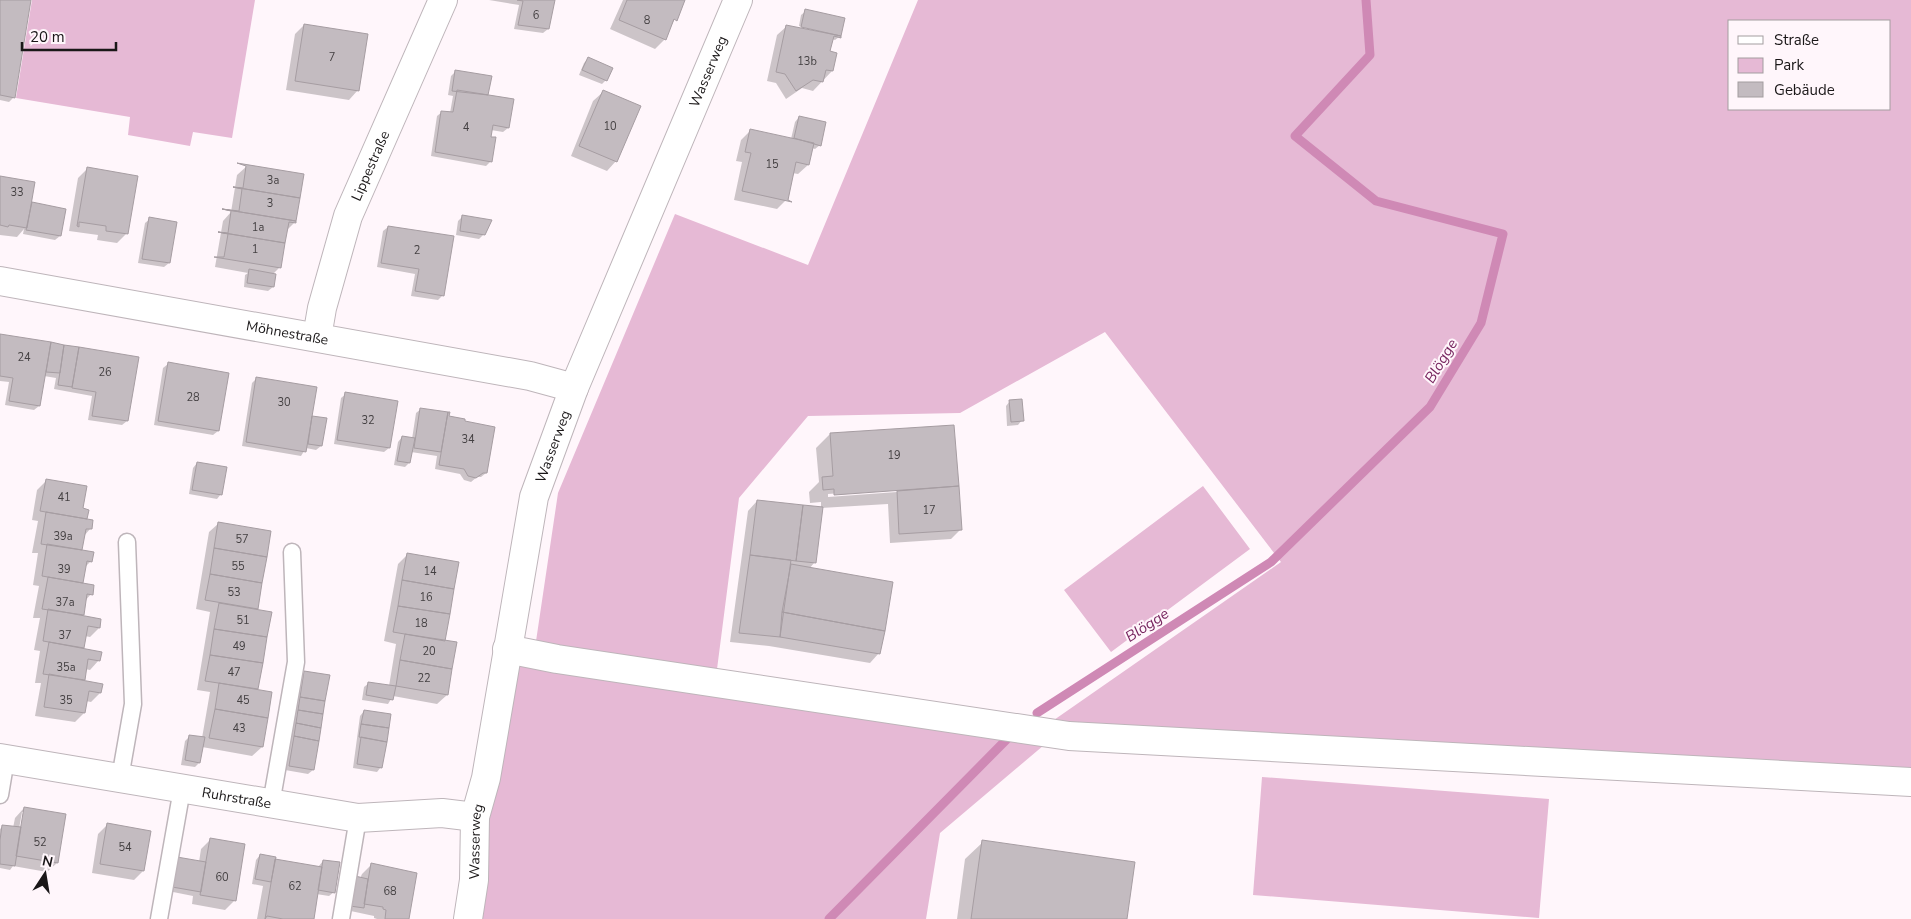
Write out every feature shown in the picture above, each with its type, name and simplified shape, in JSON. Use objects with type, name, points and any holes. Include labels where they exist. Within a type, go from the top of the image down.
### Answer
[{"type":"street","name":"Lippestraße","points":[[317,337],[322,308],[348,216],[443,0]]},
{"type":"street","name":"Wasserweg","points":[[468,919],[474,880],[476,817],[486,778],[534,498],[574,388],[738,0]]},
{"type":"street","name":"Möhnestraße","points":[[0,281],[530,376],[574,388]]},
{"type":"street","points":[[507,649],[557,659],[1069,736],[1911,782]]},
{"type":"street","name":"Ruhrstraße","points":[[3,759],[358,818],[442,813],[476,817]]},
{"type":"lane","points":[[120,778],[133,704],[127,542]]},
{"type":"lane","points":[[271,804],[296,662],[292,552]]},
{"type":"lane","points":[[0,795],[3,759]]},
{"type":"lane","points":[[159,919],[182,788]]},
{"type":"lane","points":[[341,919],[358,818]]},
{"type":"green space","points":[[32,0],[255,0],[232,138],[193,132],[190,146],[128,135],[130,117],[16,98]]},
{"type":"green space","points":[[918,0],[1911,0],[1911,776],[1041,729],[1281,562],[1105,332],[960,413],[808,416],[739,498],[716,677],[535,648],[558,493],[675,214],[808,265]]},
{"type":"green space","points":[[1203,486],[1250,549],[1111,652],[1064,590]]},
{"type":"green space","points":[[522,661],[1050,740],[940,833],[926,919],[474,919],[483,820],[512,676]]},
{"type":"green space","points":[[1262,777],[1549,799],[1539,918],[1253,895]]},
{"type":"building","points":[[0,0],[31,0],[15,98],[0,95]]},
{"type":"building","points":[[517,0],[555,0],[549,29],[518,25],[523,1]]},
{"type":"building","points":[[627,0],[685,0],[677,21],[674,19],[666,40],[619,20]]},
{"type":"building","points":[[805,9],[845,18],[841,36],[801,27]]},
{"type":"building","points":[[304,24],[368,34],[359,91],[295,81]]},
{"type":"building","points":[[786,25],[841,36],[841,38],[834,36],[830,51],[837,53],[833,71],[826,70],[823,82],[813,80],[796,91],[785,74],[776,72]]},
{"type":"building","points":[[588,57],[613,68],[607,81],[582,70]]},
{"type":"building","points":[[455,70],[492,76],[488,95],[452,91]]},
{"type":"building","points":[[457,90],[514,99],[509,128],[493,125],[491,137],[496,137],[492,162],[435,152],[441,111],[453,112]]},
{"type":"building","points":[[603,90],[641,106],[617,162],[579,146]]},
{"type":"building","points":[[799,116],[826,122],[821,146],[794,138]]},
{"type":"building","points":[[750,129],[814,143],[809,165],[796,162],[788,200],[792,202],[742,191],[751,153],[745,152]]},
{"type":"building","points":[[237,163],[304,174],[300,198],[233,187],[243,188],[246,166]]},
{"type":"building","points":[[87,167],[138,176],[128,234],[106,231],[106,226],[79,222],[79,227],[77,226]]},
{"type":"building","points":[[0,176],[35,182],[27,228],[0,225]]},
{"type":"building","points":[[233,187],[300,198],[296,221],[222,209],[239,211],[242,189]]},
{"type":"building","points":[[32,202],[66,209],[61,236],[26,230]]},
{"type":"building","points":[[222,209],[296,221],[296,223],[289,222],[285,243],[218,232],[228,233],[231,211]]},
{"type":"building","points":[[462,215],[492,220],[485,235],[460,231]]},
{"type":"building","points":[[149,217],[177,222],[170,263],[142,259]]},
{"type":"building","points":[[388,226],[454,236],[444,296],[415,291],[419,269],[381,263]]},
{"type":"building","points":[[218,232],[285,243],[281,268],[214,257],[224,257],[228,234]]},
{"type":"building","points":[[249,269],[276,274],[274,287],[247,283]]},
{"type":"building","points":[[0,334],[51,342],[40,406],[9,401],[13,378],[0,376]]},
{"type":"building","points":[[51,342],[64,345],[60,373],[46,372]]},
{"type":"building","points":[[64,345],[79,347],[72,387],[58,385]]},
{"type":"building","points":[[79,347],[139,357],[128,421],[92,416],[96,392],[72,388]]},
{"type":"building","points":[[168,362],[229,373],[219,431],[158,421]]},
{"type":"building","points":[[256,377],[317,387],[306,452],[246,442]]},
{"type":"building","points":[[345,392],[398,401],[390,448],[337,440]]},
{"type":"building","points":[[1022,399],[1024,421],[1011,422],[1009,400]]},
{"type":"building","points":[[420,408],[448,412],[441,452],[414,448]]},
{"type":"building","points":[[448,412],[450,412],[449,416],[495,427],[487,473],[483,473],[476,478],[468,476],[464,469],[439,465]]},
{"type":"building","points":[[312,416],[327,418],[322,446],[308,444]]},
{"type":"building","points":[[954,425],[959,486],[834,495],[834,489],[823,490],[822,477],[833,476],[830,433]]},
{"type":"building","points":[[402,436],[415,438],[410,463],[397,461]]},
{"type":"building","points":[[197,462],[227,467],[222,495],[192,490]]},
{"type":"building","points":[[46,479],[87,486],[83,508],[89,510],[87,519],[40,511]]},
{"type":"building","points":[[959,486],[962,530],[899,534],[897,491]]},
{"type":"building","points":[[757,500],[803,505],[796,561],[750,555]]},
{"type":"building","points":[[803,505],[823,507],[816,563],[796,561]]},
{"type":"building","points":[[46,512],[93,520],[92,529],[86,529],[82,550],[41,544]]},
{"type":"building","points":[[218,522],[271,531],[267,557],[214,548]]},
{"type":"building","points":[[47,544],[94,552],[92,562],[87,561],[83,583],[42,576]]},
{"type":"building","points":[[214,548],[267,557],[262,583],[210,574]]},
{"type":"building","points":[[407,553],[459,562],[454,589],[402,580]]},
{"type":"building","points":[[750,555],[791,560],[780,637],[739,633]]},
{"type":"building","points":[[791,564],[893,582],[885,631],[782,612]]},
{"type":"building","points":[[210,574],[262,583],[258,609],[205,600]]},
{"type":"building","points":[[48,577],[94,585],[93,595],[87,594],[84,615],[42,609]]},
{"type":"building","points":[[402,580],[454,589],[450,614],[398,606]]},
{"type":"building","points":[[219,603],[272,612],[267,637],[214,629]]},
{"type":"building","points":[[398,606],[450,614],[445,641],[393,632]]},
{"type":"building","points":[[48,609],[101,619],[100,628],[88,626],[84,648],[43,641]]},
{"type":"building","points":[[782,612],[885,631],[880,654],[780,637]]},
{"type":"building","points":[[214,629],[267,637],[263,663],[210,655]]},
{"type":"building","points":[[405,634],[457,642],[452,669],[400,660]]},
{"type":"building","points":[[49,642],[102,652],[100,661],[88,659],[85,680],[43,674]]},
{"type":"building","points":[[210,655],[263,663],[258,689],[205,681]]},
{"type":"building","points":[[400,660],[452,669],[448,695],[396,686]]},
{"type":"building","points":[[304,671],[330,675],[325,701],[300,697]]},
{"type":"building","points":[[49,674],[103,684],[101,693],[89,691],[85,713],[44,707]]},
{"type":"building","points":[[368,682],[396,686],[393,700],[366,695]]},
{"type":"building","points":[[219,683],[272,692],[268,718],[215,709]]},
{"type":"building","points":[[300,697],[325,701],[323,714],[298,710]]},
{"type":"building","points":[[215,709],[268,718],[263,747],[209,738]]},
{"type":"building","points":[[298,710],[323,714],[321,728],[296,723]]},
{"type":"building","points":[[364,710],[391,714],[389,728],[361,724]]},
{"type":"building","points":[[296,723],[321,728],[319,741],[294,736]]},
{"type":"building","points":[[361,724],[389,728],[387,742],[359,737]]},
{"type":"building","points":[[189,735],[205,737],[200,763],[185,760]]},
{"type":"building","points":[[294,736],[319,741],[314,770],[289,766]]},
{"type":"building","points":[[361,737],[387,742],[382,768],[357,764]]},
{"type":"building","points":[[24,807],[66,814],[58,863],[16,856]]},
{"type":"building","points":[[107,823],[151,831],[144,871],[100,864]]},
{"type":"building","points":[[2,825],[21,827],[15,866],[0,864]]},
{"type":"building","points":[[210,838],[245,844],[236,901],[200,895]]},
{"type":"building","points":[[982,840],[1135,862],[1127,919],[971,919]]},
{"type":"building","points":[[260,854],[276,857],[271,882],[255,879]]},
{"type":"building","points":[[177,857],[206,862],[201,892],[172,887]]},
{"type":"building","points":[[275,859],[322,867],[314,919],[283,919],[267,916],[265,919]]},
{"type":"building","points":[[323,860],[340,862],[335,893],[318,890]]},
{"type":"building","points":[[371,863],[417,873],[409,919],[385,919],[386,910],[383,907],[364,904]]},
{"type":"building","points":[[355,876],[368,879],[364,908],[350,906]]},
{"type":"waterway","name":"Blögge","points":[[1037,713],[1271,562],[1430,407],[1481,323],[1503,234],[1376,201],[1295,136],[1370,55],[1366,0]]},
{"type":"waterway","name":"Blögge","points":[[829,919],[1007,739]]}]
